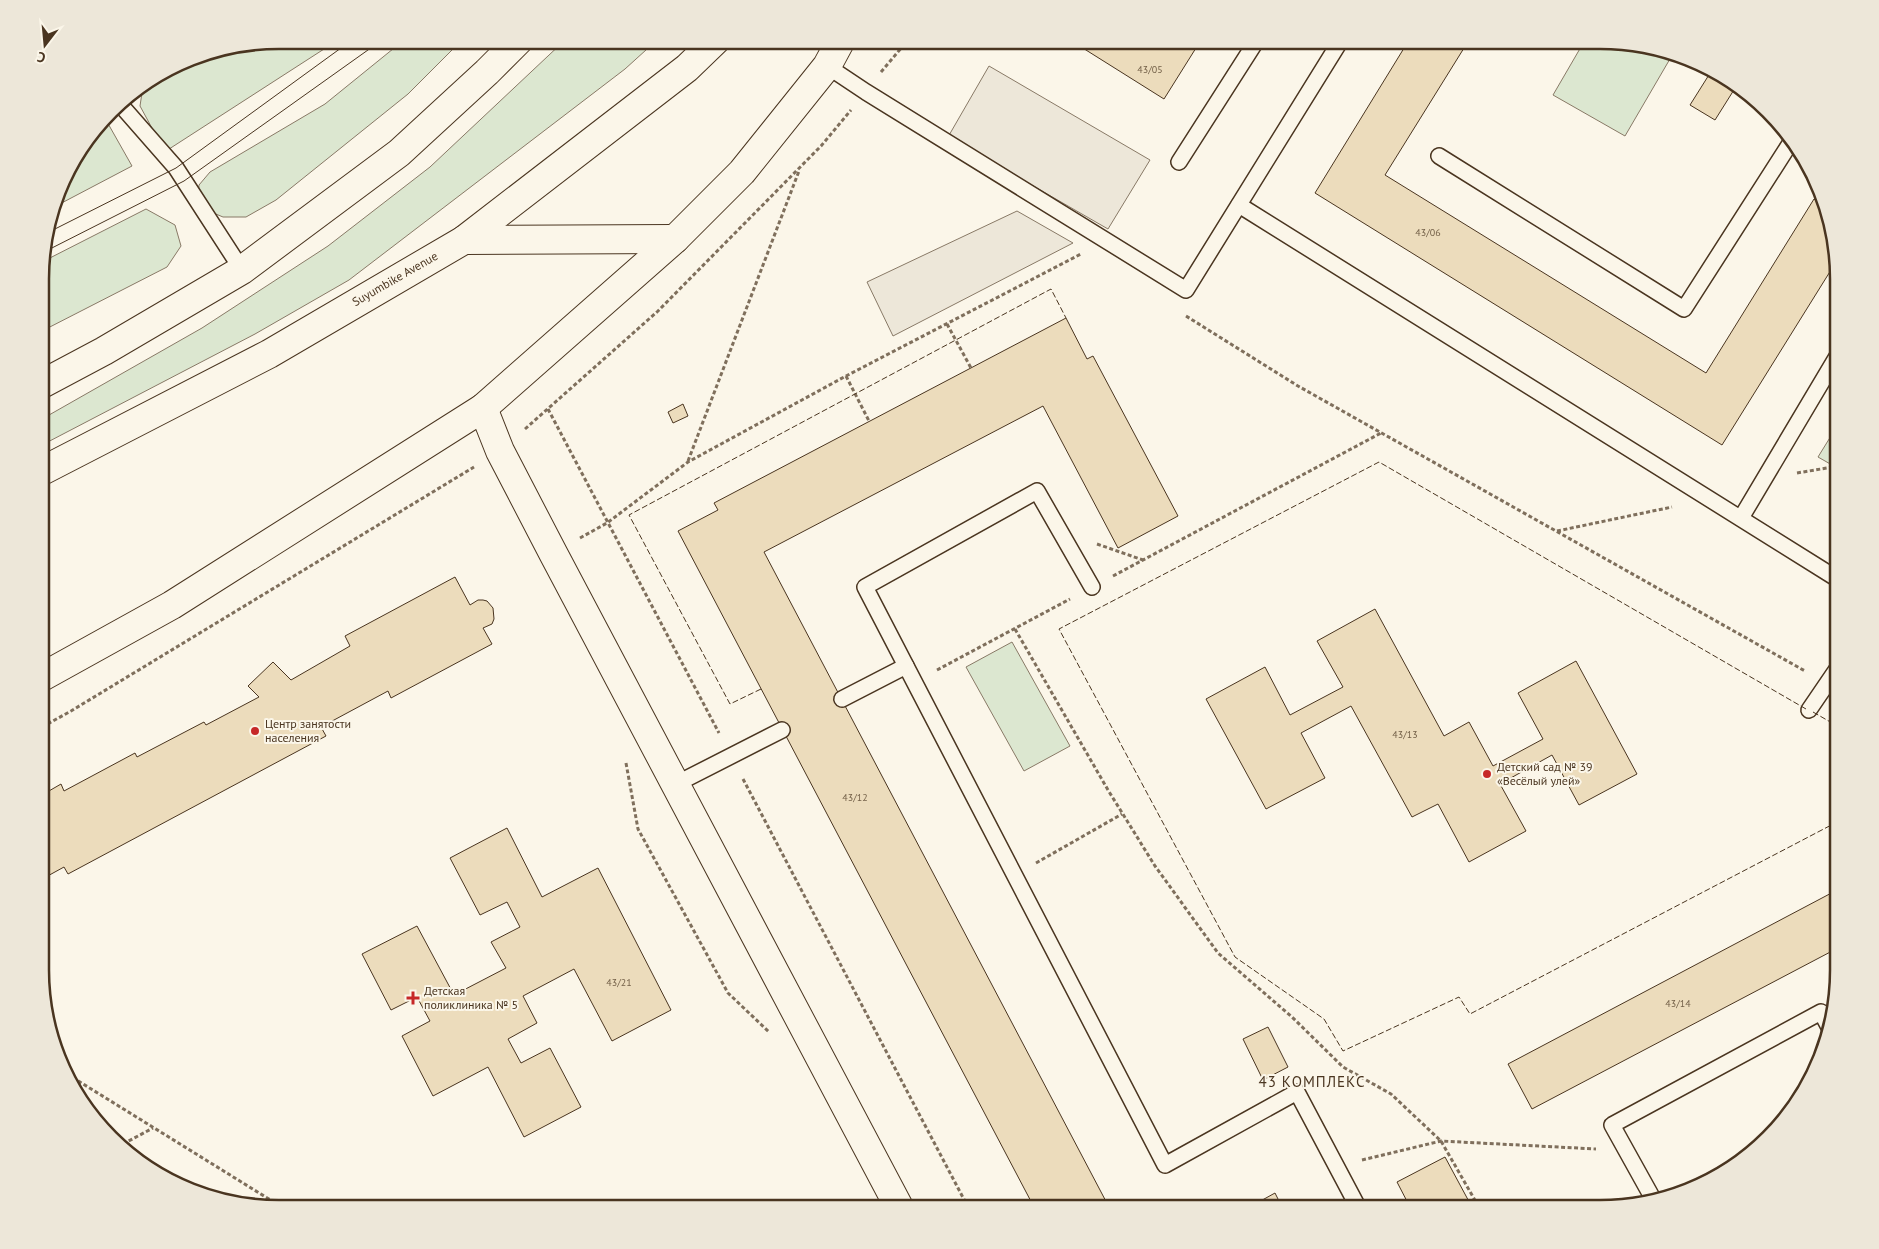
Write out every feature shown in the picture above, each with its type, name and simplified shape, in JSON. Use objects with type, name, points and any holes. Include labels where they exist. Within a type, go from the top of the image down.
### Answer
[{"type":"street","points":[[49,380],[104,351],[242,270],[399,153],[510,49]]},
{"type":"street","name":"Suyumbike Avenue","points":[[49,467],[269,354],[464,240],[687,68],[707,49]]},
{"type":"street","points":[[49,674],[172,605],[483,408],[675,239],[742,172],[828,66],[836,49]]},
{"type":"street","points":[[464,240],[675,239]]},
{"type":"street","points":[[483,408],[500,451],[895,1200]]},
{"type":"lane","points":[[1179,162],[1251,49]]},
{"type":"lane","points":[[828,66],[866,92],[1186,290],[1335,49]]},
{"type":"lane","points":[[124,109],[176,168],[242,270]]},
{"type":"lane","points":[[1439,156],[1684,309],[1788,147]]},
{"type":"lane","points":[[1239,205],[1830,575]]},
{"type":"lane","points":[[1740,518],[1830,367]]},
{"type":"lane","points":[[1092,588],[1037,491],[865,587],[1166,1165],[1297,1092],[1354,1200]]},
{"type":"lane","points":[[842,699],[906,666]]},
{"type":"lane","points":[[1809,710],[1830,678]]},
{"type":"lane","points":[[676,784],[782,730]]},
{"type":"lane","points":[[1650,1195],[1612,1125],[1821,1012],[1825,1019]]},
{"type":"path","points":[[688,462],[800,168]]},
{"type":"path","points":[[607,523],[688,462],[846,376],[1084,252]]},
{"type":"path","points":[[1182,314],[1298,386],[1827,683]]},
{"type":"path","points":[[946,324],[971,368]]},
{"type":"path","points":[[846,376],[869,421]]},
{"type":"path","points":[[548,409],[964,1200]]},
{"type":"path","points":[[914,682],[1381,433]]},
{"type":"path","points":[[1764,478],[1830,467]]},
{"type":"path","points":[[1557,531],[1710,499]]},
{"type":"path","points":[[1060,532],[1144,560]]},
{"type":"path","points":[[1015,629],[1122,814],[1155,866],[1218,953],[1292,1017],[1343,1067],[1391,1094],[1441,1141],[1475,1200]]},
{"type":"path","points":[[1052,854],[1122,814]]},
{"type":"path","points":[[78,1081],[270,1200]]},
{"type":"path","points":[[126,1142],[154,1128]]},
{"type":"path","points":[[1336,1166],[1441,1141],[1627,1151]]},
{"type":"green space","points":[[264,49],[324,49],[166,151],[140,106],[142,94],[177,73],[205,61],[234,53]]},
{"type":"green space","points":[[393,49],[453,49],[408,94],[276,200],[246,217],[223,217],[204,209],[198,199],[199,185],[210,172],[325,104]]},
{"type":"green space","points":[[555,49],[647,49],[625,69],[349,280],[255,334],[49,441],[49,415],[202,328],[328,246],[430,167]]},
{"type":"green space","points":[[1580,49],[1615,49],[1645,53],[1670,60],[1625,136],[1553,95]]},
{"type":"green space","points":[[108,124],[132,166],[62,203],[80,164],[96,139]]},
{"type":"green space","points":[[146,209],[175,225],[181,246],[167,267],[49,327],[50,258]]},
{"type":"green space","points":[[1830,438],[1830,464],[1818,457]]},
{"type":"green space","points":[[1012,642],[1070,746],[1024,771],[966,667]]},
{"type":"shaded area","points":[[989,66],[1150,160],[1108,229],[948,137]]},
{"type":"shaded area","points":[[1017,211],[1073,243],[893,336],[867,282]]},
{"type":"building","points":[[1084,49],[1195,49],[1164,99]]},
{"type":"building","points":[[1403,49],[1463,49],[1385,175],[1706,373],[1814,199],[1818,205],[1826,234],[1830,272],[1722,445],[1315,193]]},
{"type":"building","points":[[1708,76],[1733,91],[1715,120],[1690,105]]},
{"type":"building","points":[[1066,318],[1087,359],[1093,356],[1178,516],[1118,548],[1043,406],[764,552],[1105,1200],[1030,1200],[678,531],[718,510],[714,503]]},
{"type":"building","points":[[683,404],[688,416],[673,423],[668,412]]},
{"type":"building","name":"Центр занятости населения","points":[[455,577],[470,605],[478,600],[483,600],[487,601],[493,608],[494,619],[492,624],[483,628],[492,644],[391,698],[388,691],[321,727],[326,736],[68,874],[64,867],[49,875],[49,791],[61,784],[64,791],[135,753],[137,757],[204,722],[206,725],[259,697],[248,686],[273,662],[291,680],[350,646],[345,636]]},
{"type":"building","points":[[1375,609],[1444,736],[1469,722],[1493,766],[1543,739],[1518,693],[1576,661],[1637,774],[1579,805],[1552,755],[1500,784],[1526,831],[1469,862],[1438,804],[1412,817],[1351,706],[1301,733],[1325,778],[1266,809],[1206,699],[1265,667],[1290,715],[1343,687],[1317,641]]},
{"type":"building","points":[[507,828],[542,897],[598,868],[671,1010],[612,1041],[574,969],[523,996],[537,1023],[508,1039],[521,1063],[550,1048],[581,1107],[524,1137],[488,1067],[433,1096],[402,1036],[430,1021],[417,997],[391,1010],[362,954],[417,926],[454,995],[506,968],[491,942],[520,927],[507,902],[480,915],[450,858]]},
{"type":"building","points":[[1830,894],[1830,952],[1532,1109],[1508,1064]]},
{"type":"building","points":[[1268,1027],[1288,1067],[1263,1080],[1243,1039]]},
{"type":"building","points":[[1445,1157],[1468,1200],[1406,1200],[1397,1182]]},
{"type":"building","points":[[1275,1193],[1278,1200],[1262,1200]]},
{"type":"tram line","points":[[54,229],[176,168],[340,49]]},
{"type":"tram line","points":[[51,248],[184,181],[369,49]]},
{"type":"fence","points":[[761,689],[730,704],[629,515],[1051,289],[1066,318]]},
{"type":"fence","points":[[1806,709],[1379,462],[1059,629],[1235,957],[1324,1019],[1343,1051],[1459,997],[1470,1014],[1830,826]]},
{"type":"fence","points":[[1813,712],[1830,722]]},
{"type":"place","name":"Центр занятости населения","points":[[255,731]]},
{"type":"place","name":"Детский сад № 39 «Весёлый улей»","points":[[1487,774]]},
{"type":"place","name":"Детская поликлиника № 5","points":[[413,998]]},
{"type":"district","name":"43 КОМПЛЕКС","points":[[1312,1082]]}]
